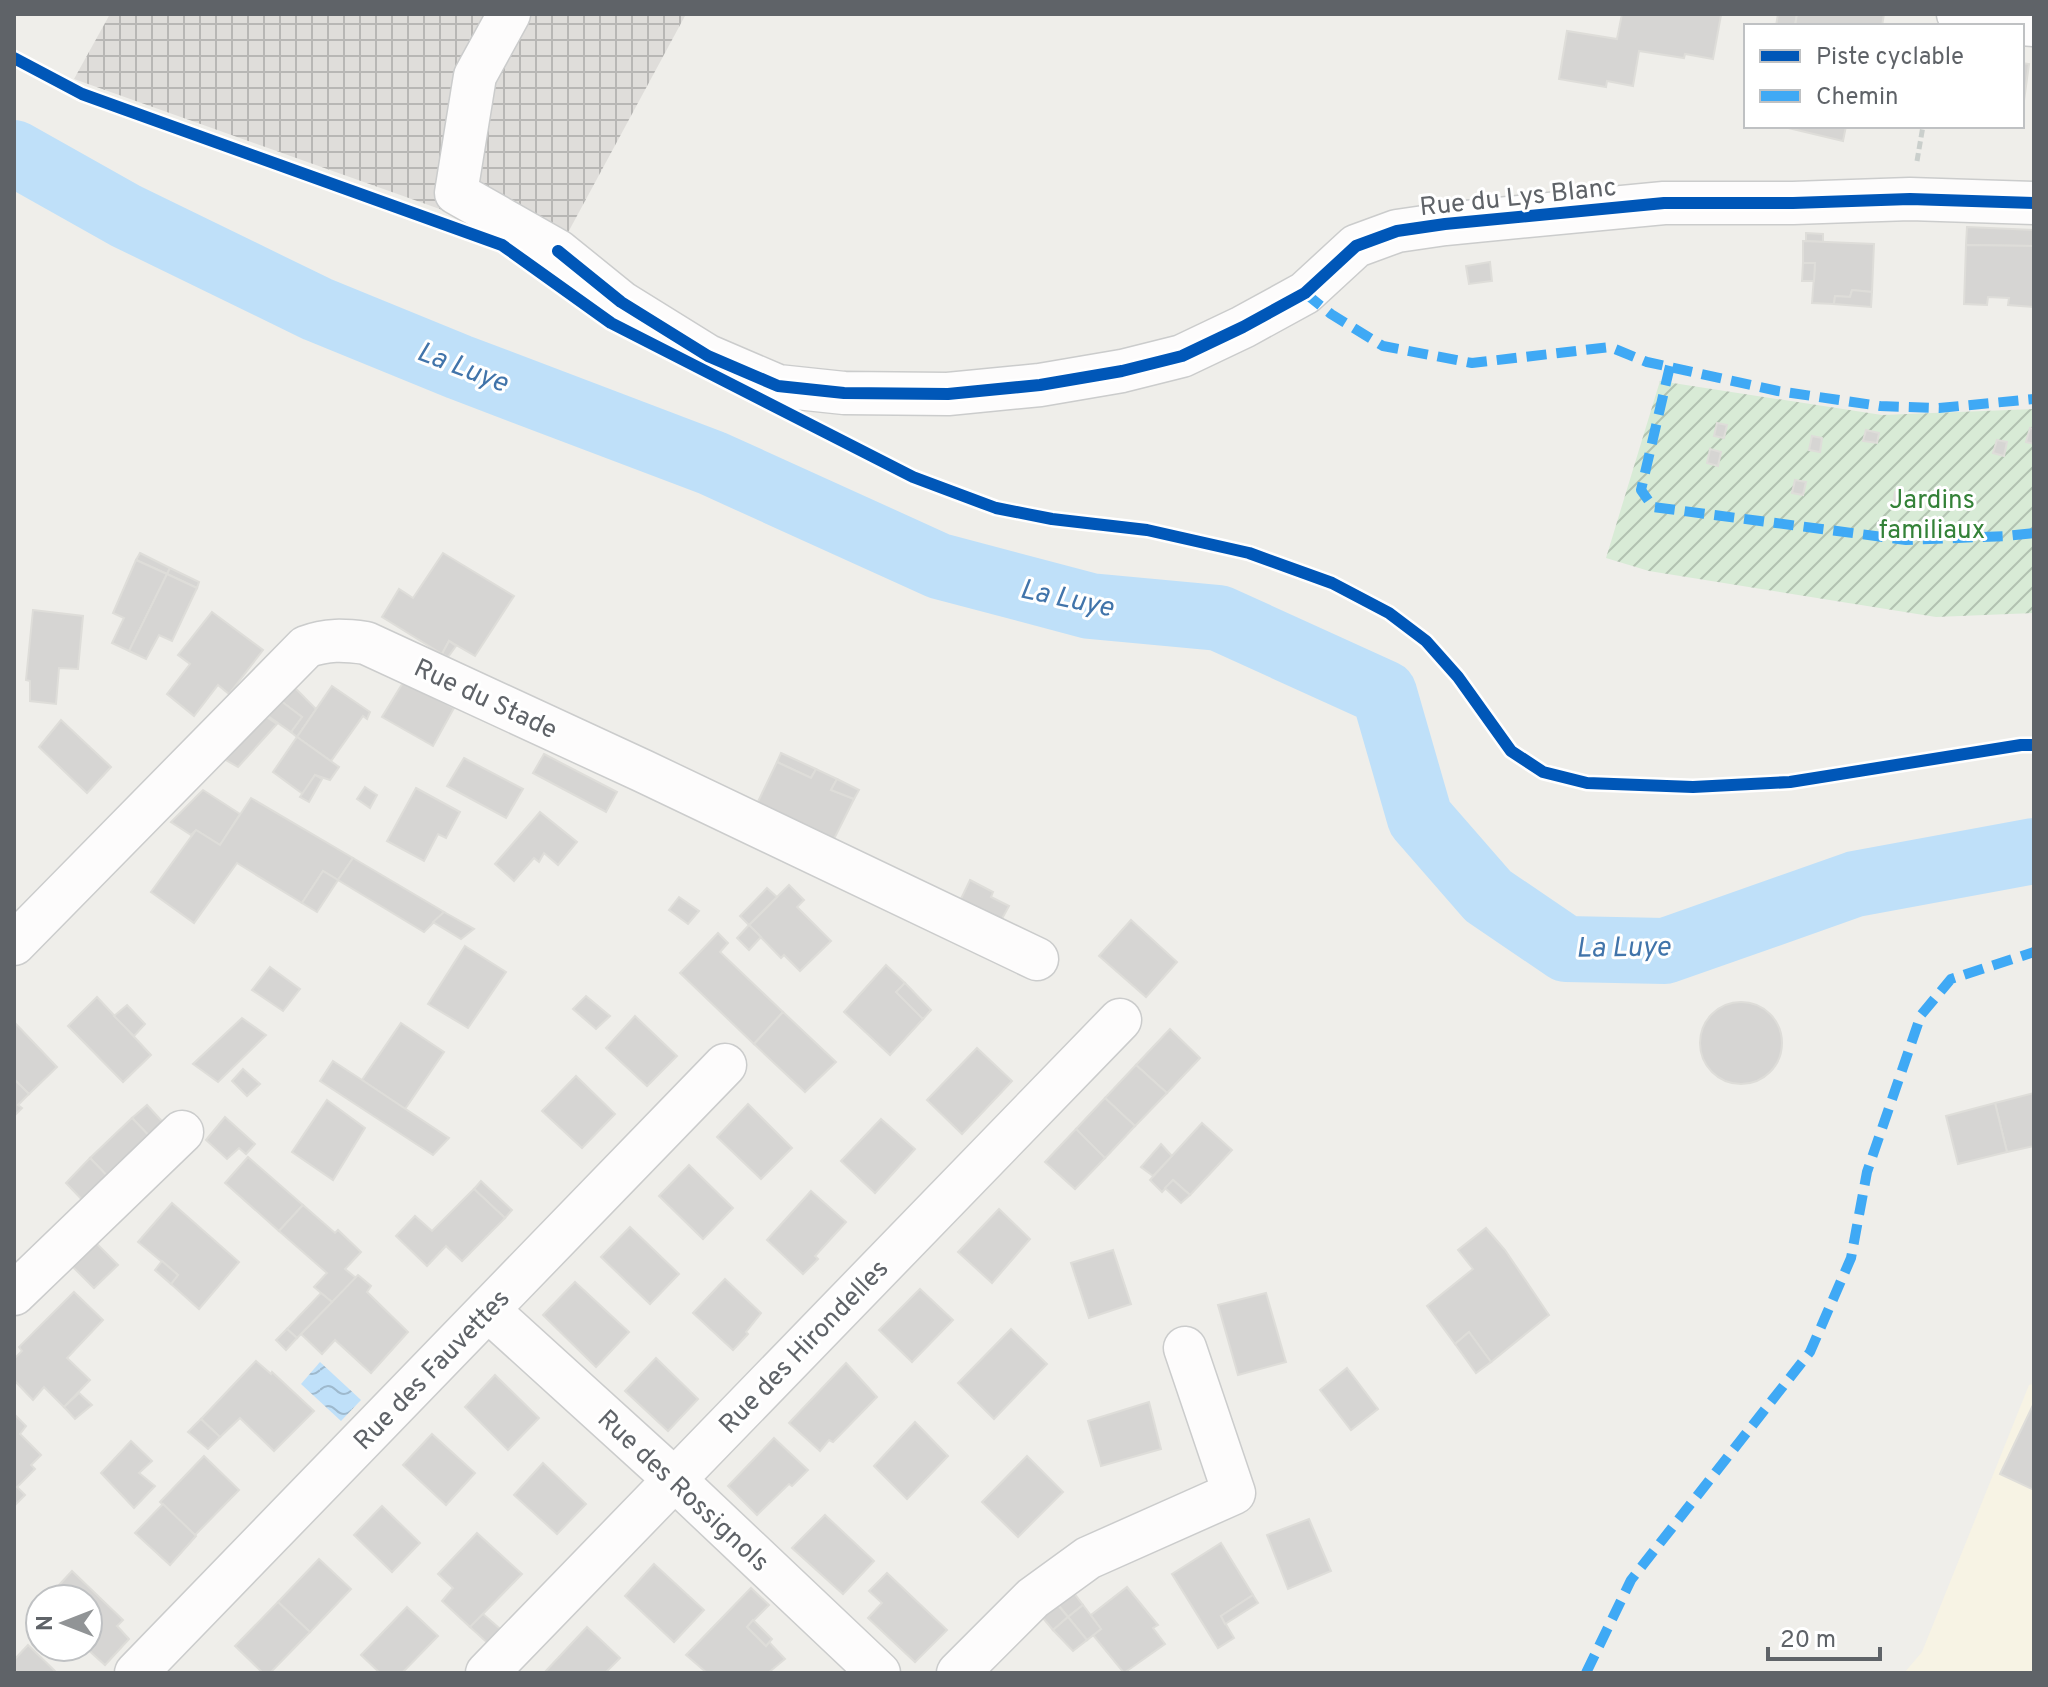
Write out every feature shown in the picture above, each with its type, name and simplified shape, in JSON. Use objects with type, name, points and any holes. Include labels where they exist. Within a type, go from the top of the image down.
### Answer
[{"type":"street","points":[[1958,14],[1970,20],[2021,24]]},
{"type":"street","name":"Rue du Lys Blanc","points":[[502,16],[475,76],[456,193],[558,251],[621,302],[708,356],[778,386],[844,393],[948,394],[1040,385],[1122,371],[1182,356],[1243,327],[1305,293],[1356,246],[1397,231],[1445,224],[1664,203],[1910,199],[2034,203]]},
{"type":"street","name":"Rue du Stade","points":[[14,944],[306,647],[322,641],[340,640],[366,643],[380,649],[1037,959]]},
{"type":"street","name":"Rue des Hirondelles","points":[[487,1673],[1120,1020]]},
{"type":"street","name":"Rue des Fauvettes","points":[[136,1673],[725,1065]]},
{"type":"street","points":[[14,1294],[182,1132]]},
{"type":"street","name":"Rue des Rossignols","points":[[488,1310],[674,1479],[879,1673]]},
{"type":"street","points":[[958,1673],[1033,1598],[1088,1558],[1234,1493],[1185,1348]]},
{"type":"shaded area","points":[[110,14],[686,14],[558,251],[74,79]]},
{"type":"shaded area","points":[[2034,1384],[2034,1673],[1904,1673],[1922,1652],[2029,1385]]},
{"type":"green space","name":"Jardins familiaux","points":[[1660,381],[1882,415],[2034,409],[2034,613],[1936,617],[1649,571],[1606,558]]},
{"type":"water","points":[[320,1362],[361,1400],[341,1421],[301,1384]]},
{"type":"building","points":[[1622,14],[1726,14],[1721,15],[1713,59],[1639,51],[1633,86],[1607,81],[1606,87],[1559,79],[1567,31],[1617,39]]},
{"type":"building","points":[[1778,14],[1797,14],[1795,24],[1776,24]]},
{"type":"building","points":[[1797,14],[1884,14],[1882,24],[1795,24]]},
{"type":"building","points":[[2024,63],[2029,64],[2024,101]]},
{"type":"building","points":[[1788,128],[1846,128],[1843,141]]},
{"type":"building","points":[[1967,227],[2034,230],[2034,246],[1966,245]]},
{"type":"building","points":[[1806,233],[1823,234],[1823,242],[1806,241]]},
{"type":"building","points":[[1803,241],[1874,244],[1872,292],[1852,290],[1850,297],[1835,296],[1834,304],[1812,303],[1815,263],[1803,263]]},
{"type":"building","points":[[1966,245],[2034,246],[2034,307],[2008,305],[2009,298],[1988,297],[1987,305],[1964,304]]},
{"type":"building","points":[[1490,262],[1492,281],[1469,284],[1466,266]]},
{"type":"building","points":[[1803,263],[1815,263],[1814,281],[1802,281]]},
{"type":"building","points":[[1852,290],[1872,292],[1871,307],[1834,304],[1835,296],[1850,297]]},
{"type":"building","points":[[1717,423],[1727,425],[1724,438],[1714,436]]},
{"type":"building","points":[[2030,428],[2034,429],[2034,444],[2026,442]]},
{"type":"building","points":[[1866,430],[1879,433],[1877,443],[1863,441]]},
{"type":"building","points":[[1812,436],[1822,438],[1820,452],[1809,450]]},
{"type":"building","points":[[1997,440],[2007,442],[2004,456],[1993,453]]},
{"type":"building","points":[[1710,449],[1721,452],[1718,466],[1707,463]]},
{"type":"building","points":[[1795,480],[1806,482],[1803,495],[1792,493]]},
{"type":"building","points":[[1895,492],[1908,495],[1906,506],[1893,503]]},
{"type":"building","points":[[1936,496],[1949,498],[1948,509],[1933,507]]},
{"type":"building","points":[[140,553],[170,568],[167,574],[136,560]]},
{"type":"building","points":[[443,553],[514,596],[475,656],[449,641],[442,654],[382,617],[399,589],[413,598]]},
{"type":"building","points":[[136,560],[167,574],[129,651],[112,643],[124,618],[113,613]]},
{"type":"building","points":[[170,568],[199,582],[197,588],[167,574]]},
{"type":"building","points":[[167,574],[197,588],[172,641],[159,635],[146,659],[129,651]]},
{"type":"building","points":[[33,610],[83,616],[78,669],[59,668],[56,704],[30,701],[30,681],[26,680]]},
{"type":"building","points":[[212,612],[263,650],[229,694],[218,685],[194,716],[167,694],[190,664],[178,655]]},
{"type":"building","points":[[449,641],[456,646],[448,657],[442,654]]},
{"type":"building","points":[[404,681],[454,708],[433,746],[382,717]]},
{"type":"building","points":[[293,686],[316,709],[297,737],[291,732],[302,717],[281,701]]},
{"type":"building","points":[[332,686],[370,712],[367,719],[363,716],[331,761],[297,737]]},
{"type":"building","points":[[281,701],[302,717],[291,732],[268,716]]},
{"type":"building","points":[[265,716],[277,724],[238,767],[224,759]]},
{"type":"building","points":[[61,720],[111,767],[87,793],[39,747]]},
{"type":"building","points":[[297,737],[339,767],[330,780],[315,775],[303,794],[273,772]]},
{"type":"building","points":[[781,753],[816,769],[811,778],[777,762]]},
{"type":"building","points":[[544,754],[617,792],[606,812],[533,773]]},
{"type":"building","points":[[464,758],[523,789],[506,818],[447,786]]},
{"type":"building","points":[[777,762],[811,778],[816,769],[837,779],[831,790],[854,799],[829,849],[754,810]]},
{"type":"building","points":[[315,775],[322,779],[309,802],[300,797]]},
{"type":"building","points":[[837,779],[859,790],[854,799],[831,790]]},
{"type":"building","points":[[365,787],[377,795],[370,808],[357,799]]},
{"type":"building","points":[[416,788],[460,812],[446,838],[438,834],[424,861],[387,841]]},
{"type":"building","points":[[203,790],[240,814],[220,845],[196,830],[191,835],[171,822]]},
{"type":"building","points":[[251,798],[353,858],[338,880],[323,871],[302,903],[237,863],[194,923],[151,892],[196,830],[220,845]]},
{"type":"building","points":[[540,812],[577,842],[558,865],[544,853],[539,862],[534,858],[514,881],[495,864]]},
{"type":"building","points":[[353,858],[444,912],[424,932],[338,880]]},
{"type":"building","points":[[323,871],[338,880],[317,912],[302,903]]},
{"type":"building","points":[[970,880],[993,892],[991,897],[1009,906],[998,926],[958,905]]},
{"type":"building","points":[[789,885],[804,900],[797,907],[831,941],[800,971],[784,955],[781,958],[749,925]]},
{"type":"building","points":[[767,888],[777,897],[749,925],[740,916]]},
{"type":"building","points":[[679,897],[699,911],[688,924],[669,910]]},
{"type":"building","points":[[444,912],[474,929],[461,939],[433,922]]},
{"type":"building","points":[[1131,920],[1177,962],[1146,997],[1099,956]]},
{"type":"building","points":[[749,925],[761,937],[749,950],[737,938]]},
{"type":"building","points":[[718,933],[728,943],[720,952],[783,1012],[754,1044],[680,973]]},
{"type":"building","points":[[465,946],[506,972],[468,1028],[428,1004]]},
{"type":"building","points":[[886,965],[905,983],[896,992],[923,1019],[890,1055],[844,1012]]},
{"type":"building","points":[[270,967],[300,989],[283,1011],[252,990]]},
{"type":"building","points":[[905,983],[931,1010],[923,1019],[896,992]]},
{"type":"building","points":[[586,996],[610,1016],[596,1029],[573,1009]]},
{"type":"building","points":[[97,997],[151,1055],[123,1082],[68,1026]]},
{"type":"building","points":[[1741,1002],[1757,1005],[1770,1014],[1779,1027],[1782,1043],[1779,1059],[1770,1072],[1757,1081],[1741,1084],[1725,1081],[1712,1072],[1703,1059],[1700,1043],[1703,1027],[1712,1014],[1725,1005]]},
{"type":"building","points":[[127,1005],[145,1024],[134,1036],[114,1016]]},
{"type":"building","points":[[783,1012],[836,1062],[805,1092],[754,1044]]},
{"type":"building","points":[[635,1016],[677,1056],[647,1086],[606,1048]]},
{"type":"building","points":[[242,1018],[266,1035],[218,1082],[193,1064]]},
{"type":"building","points":[[14,1022],[57,1067],[29,1094],[14,1079]]},
{"type":"building","points":[[401,1023],[444,1052],[405,1109],[362,1080]]},
{"type":"building","points":[[1170,1029],[1200,1058],[1167,1093],[1136,1065]]},
{"type":"building","points":[[977,1048],[1012,1081],[962,1134],[927,1100]]},
{"type":"building","points":[[333,1061],[449,1138],[433,1155],[320,1081]]},
{"type":"building","points":[[1136,1065],[1167,1093],[1135,1126],[1105,1098]]},
{"type":"building","points":[[243,1069],[260,1084],[247,1096],[232,1081]]},
{"type":"building","points":[[576,1076],[615,1114],[582,1148],[542,1111]]},
{"type":"building","points":[[14,1079],[29,1094],[18,1105],[22,1108],[14,1116]]},
{"type":"building","points":[[2034,1093],[2034,1146],[2007,1152],[1995,1103]]},
{"type":"building","points":[[1105,1098],[1135,1126],[1105,1158],[1076,1129]]},
{"type":"building","points":[[327,1100],[365,1128],[333,1180],[292,1152]]},
{"type":"building","points":[[1995,1103],[2007,1152],[1958,1164],[1946,1116]]},
{"type":"building","points":[[748,1104],[792,1148],[761,1179],[717,1137]]},
{"type":"building","points":[[147,1105],[170,1130],[157,1144],[132,1118]]},
{"type":"building","points":[[225,1117],[255,1144],[246,1154],[239,1148],[227,1159],[206,1140]]},
{"type":"building","points":[[132,1118],[157,1144],[115,1184],[90,1158]]},
{"type":"building","points":[[881,1119],[915,1149],[875,1193],[841,1161]]},
{"type":"building","points":[[1202,1123],[1232,1150],[1190,1195],[1173,1180],[1162,1192],[1150,1180]]},
{"type":"building","points":[[1076,1129],[1105,1158],[1075,1189],[1045,1162]]},
{"type":"building","points":[[1161,1144],[1172,1156],[1153,1176],[1141,1167]]},
{"type":"building","points":[[248,1157],[303,1205],[279,1231],[225,1183]]},
{"type":"building","points":[[90,1158],[115,1184],[90,1208],[66,1183]]},
{"type":"building","points":[[689,1165],[733,1208],[703,1239],[659,1196]]},
{"type":"building","points":[[1173,1180],[1190,1195],[1181,1203],[1165,1188]]},
{"type":"building","points":[[481,1181],[512,1210],[505,1218],[474,1189]]},
{"type":"building","points":[[474,1189],[505,1218],[462,1261],[446,1246],[427,1266],[396,1236],[415,1216],[432,1231]]},
{"type":"building","points":[[811,1191],[846,1222],[803,1274],[767,1240]]},
{"type":"building","points":[[172,1203],[239,1262],[199,1309],[171,1284],[178,1275],[138,1242]]},
{"type":"building","points":[[303,1205],[335,1233],[338,1230],[361,1252],[345,1269],[356,1278],[332,1302],[314,1287],[327,1273],[279,1231]]},
{"type":"building","points":[[999,1209],[1030,1239],[992,1283],[958,1252]]},
{"type":"building","points":[[630,1227],[679,1274],[650,1304],[601,1257]]},
{"type":"building","points":[[1486,1228],[1505,1250],[1549,1315],[1491,1362],[1469,1332],[1455,1344],[1427,1306],[1473,1269],[1458,1250]]},
{"type":"building","points":[[95,1242],[118,1265],[94,1288],[71,1265]]},
{"type":"building","points":[[1113,1250],[1131,1304],[1089,1318],[1071,1263]]},
{"type":"building","points":[[162,1261],[178,1275],[171,1284],[155,1270]]},
{"type":"building","points":[[358,1275],[371,1286],[367,1292],[408,1332],[371,1373],[335,1340],[322,1354],[301,1334]]},
{"type":"building","points":[[725,1279],[761,1313],[733,1350],[693,1313]]},
{"type":"building","points":[[575,1282],[629,1332],[596,1367],[543,1315]]},
{"type":"building","points":[[920,1289],[953,1320],[912,1362],[879,1330]]},
{"type":"building","points":[[74,1292],[103,1320],[67,1358],[90,1380],[64,1407],[44,1387],[33,1400],[14,1380],[14,1359],[22,1351],[19,1347]]},
{"type":"building","points":[[321,1293],[332,1302],[297,1338],[287,1329]]},
{"type":"building","points":[[1266,1293],[1286,1362],[1238,1375],[1218,1305]]},
{"type":"building","points":[[287,1329],[297,1338],[286,1350],[276,1340]]},
{"type":"building","points":[[1011,1329],[1047,1364],[994,1419],[958,1383]]},
{"type":"building","points":[[1469,1332],[1491,1362],[1476,1373],[1455,1344]]},
{"type":"building","points":[[656,1358],[698,1399],[668,1431],[625,1391]]},
{"type":"building","points":[[256,1361],[314,1411],[274,1451],[240,1418],[220,1437],[201,1419]]},
{"type":"building","points":[[846,1363],[877,1397],[833,1442],[829,1440],[820,1451],[789,1423]]},
{"type":"building","points":[[1347,1368],[1378,1409],[1351,1430],[1320,1390]]},
{"type":"building","points":[[495,1375],[539,1418],[508,1450],[465,1407]]},
{"type":"building","points":[[79,1393],[92,1405],[75,1419],[64,1407]]},
{"type":"building","points":[[1149,1402],[1161,1449],[1101,1466],[1088,1421]]},
{"type":"building","points":[[2034,1403],[2034,1490],[2000,1474]]},
{"type":"building","points":[[14,1414],[26,1426],[20,1434],[41,1455],[31,1465],[35,1469],[17,1487],[25,1495],[14,1506]]},
{"type":"building","points":[[201,1419],[220,1437],[208,1449],[188,1432]]},
{"type":"building","points":[[915,1422],[948,1456],[907,1499],[874,1466]]},
{"type":"building","points":[[432,1434],[475,1473],[446,1505],[403,1465]]},
{"type":"building","points":[[774,1438],[808,1470],[757,1515],[728,1486]]},
{"type":"building","points":[[131,1441],[152,1461],[139,1473],[155,1486],[134,1508],[101,1473]]},
{"type":"building","points":[[204,1456],[239,1490],[195,1535],[160,1502]]},
{"type":"building","points":[[1027,1456],[1063,1492],[1018,1537],[982,1502]]},
{"type":"building","points":[[543,1463],[586,1504],[557,1534],[514,1495]]},
{"type":"building","points":[[163,1504],[196,1536],[170,1565],[135,1533]]},
{"type":"building","points":[[382,1506],[420,1543],[392,1572],[354,1535]]},
{"type":"building","points":[[825,1515],[874,1561],[843,1594],[792,1548]]},
{"type":"building","points":[[1309,1519],[1331,1571],[1288,1589],[1267,1535]]},
{"type":"building","points":[[477,1533],[522,1574],[470,1627],[442,1601],[453,1588],[438,1574]]},
{"type":"building","points":[[1221,1543],[1253,1595],[1221,1616],[1234,1638],[1218,1648],[1172,1574]]},
{"type":"building","points":[[319,1559],[351,1589],[310,1632],[278,1602]]},
{"type":"building","points":[[654,1564],[704,1610],[674,1642],[625,1596]]},
{"type":"building","points":[[72,1571],[84,1583],[61,1583]]},
{"type":"building","points":[[887,1573],[947,1630],[915,1662],[868,1618],[882,1603],[869,1591]]},
{"type":"building","points":[[1127,1587],[1158,1625],[1153,1628],[1165,1644],[1124,1673],[1093,1635],[1101,1629],[1091,1615]]},
{"type":"building","points":[[751,1588],[769,1605],[747,1627],[766,1646],[769,1642],[785,1659],[768,1673],[707,1673],[686,1655]]},
{"type":"building","points":[[1074,1593],[1083,1605],[1068,1617],[1058,1605]]},
{"type":"building","points":[[1253,1595],[1258,1603],[1225,1624],[1221,1616]]},
{"type":"building","points":[[104,1602],[123,1620],[117,1626],[129,1639],[105,1665]]},
{"type":"building","points":[[278,1602],[310,1632],[270,1673],[263,1673],[235,1646]]},
{"type":"building","points":[[1058,1605],[1068,1617],[1053,1630],[1042,1617]]},
{"type":"building","points":[[1083,1605],[1101,1629],[1087,1640],[1068,1617]]},
{"type":"building","points":[[407,1607],[438,1636],[402,1673],[380,1673],[361,1655]]},
{"type":"building","points":[[483,1614],[506,1634],[492,1647],[470,1627]]},
{"type":"building","points":[[1068,1617],[1087,1640],[1073,1651],[1053,1630]]},
{"type":"building","points":[[753,1620],[772,1639],[766,1646],[747,1627]]},
{"type":"building","points":[[587,1627],[620,1658],[605,1673],[544,1673]]},
{"type":"building","points":[[24,1649],[24,1663],[47,1663],[57,1673],[14,1673],[14,1660]]},
{"type":"waterway","name":"La Luye","points":[[14,153],[126,216],[317,309],[459,367],[712,463],[939,566],[1090,606],[1219,618],[1384,693],[1420,818],[1488,896],[1566,949],[1665,951],[1855,884],[2034,851]]},
{"type":"marked path","points":[[1305,293],[1331,314],[1383,346],[1472,363],[1610,347],[1647,362],[1778,391],[1880,406],[1939,408],[2034,399]]},
{"type":"marked path","points":[[1670,366],[1641,490],[1653,507],[1906,540],[2034,533]]},
{"type":"marked path","points":[[1586,1673],[1631,1580],[1810,1352],[1851,1258],[1867,1172],[1921,1015],[1951,979],[2034,952]]},
{"type":"cycle path","points":[[14,58],[82,94],[502,245],[611,323],[913,477],[996,508],[1052,519],[1147,530],[1249,553],[1332,583],[1389,613],[1426,641],[1458,677],[1511,751],[1543,772],[1587,783],[1693,787],[1790,782],[2034,745]]},
{"type":"cycle path","points":[[558,251],[621,302],[708,356],[778,386],[844,393],[948,394],[1040,385],[1122,371],[1182,356],[1305,293],[1356,246],[1397,231],[1664,203],[1910,199],[2034,203]]}]
